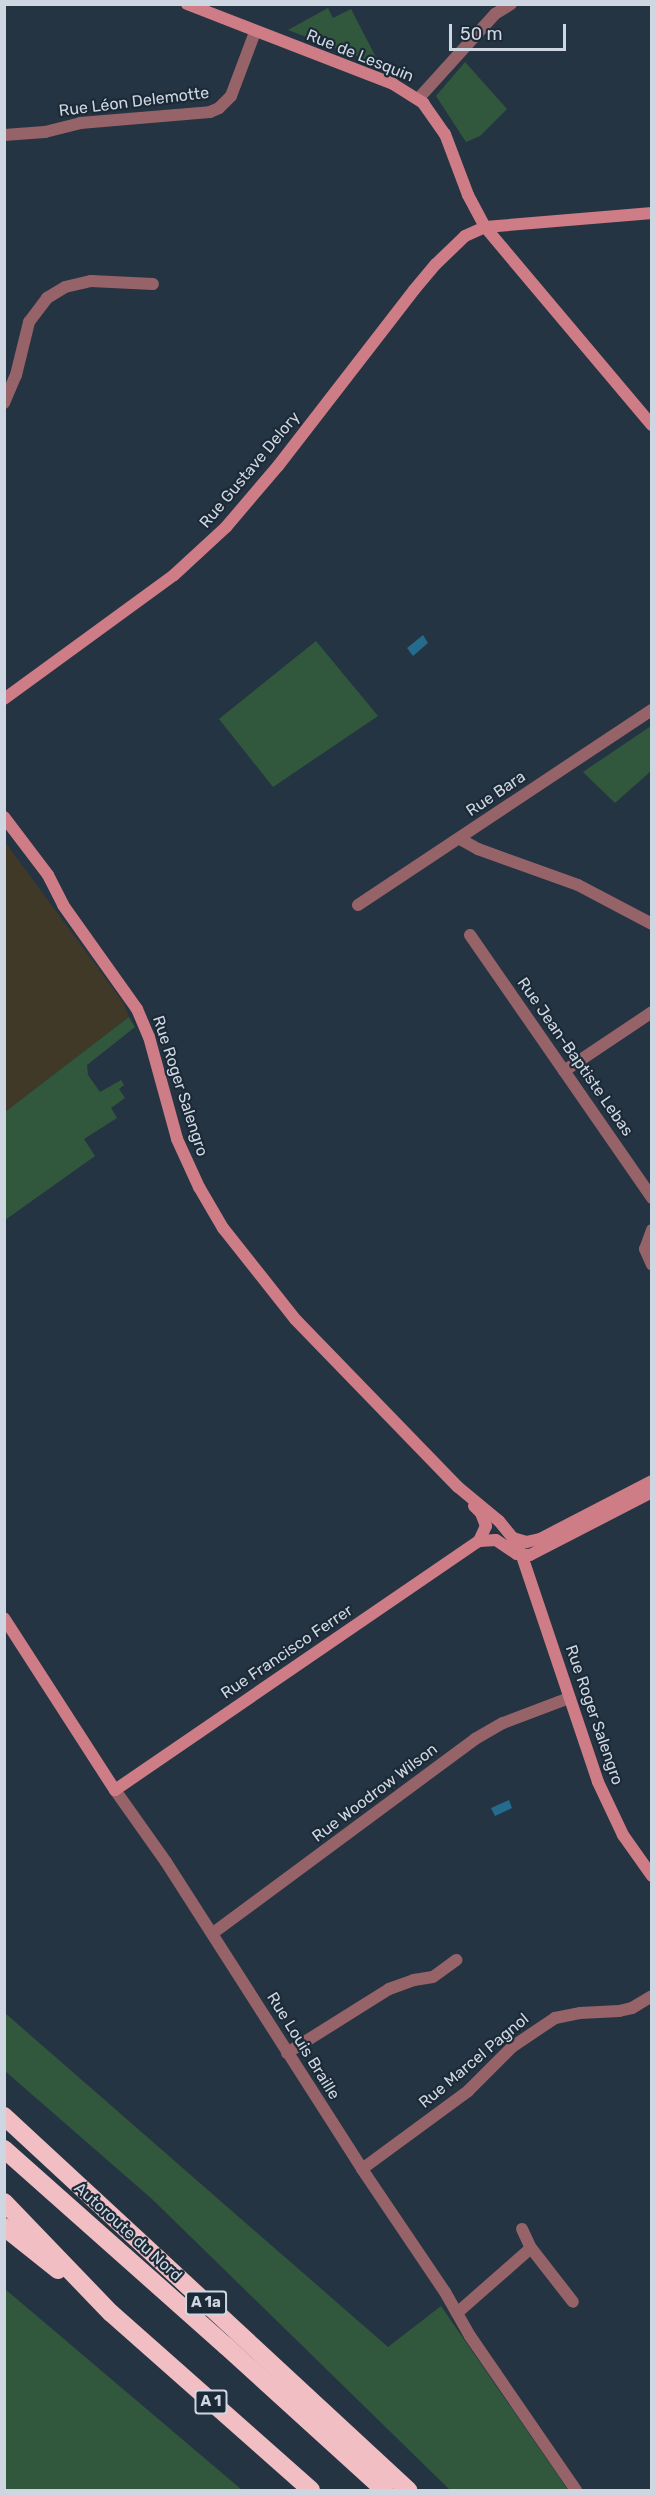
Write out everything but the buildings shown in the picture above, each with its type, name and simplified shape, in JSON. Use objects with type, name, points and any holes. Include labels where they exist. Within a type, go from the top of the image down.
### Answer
[{"type":"highway","name":"A 1a","points":[[4,2115],[408,2490]]},
{"type":"highway","name":"Autoroute du Nord","points":[[4,2149],[384,2490]]},
{"type":"highway","name":"A 1","points":[[4,2202],[111,2313],[311,2490]]},
{"type":"highway","points":[[4,2227],[111,2313]]},
{"type":"street","name":"Rue de Lesquin","points":[[187,4],[393,84],[418,99],[430,111],[445,134],[468,195],[485,227],[651,425]]},
{"type":"street","points":[[418,99],[495,14],[511,4]]},
{"type":"street","name":"Rue Léon Delemotte","points":[[4,135],[45,132],[80,123],[210,112],[219,108],[231,96],[255,32]]},
{"type":"street","points":[[485,227],[651,213]]},
{"type":"street","name":"Rue Gustave Delory","points":[[4,699],[174,575],[226,527],[278,466],[436,264],[465,236],[485,227]]},
{"type":"street","points":[[4,403],[16,375],[29,322],[48,297],[64,287],[91,281],[153,284]]},
{"type":"street","name":"Rue Bara","points":[[358,905],[651,710]]},
{"type":"street","name":"Rue Roger Salengro","points":[[4,817],[48,875],[63,905],[137,1009],[149,1037],[177,1139],[199,1187],[223,1228],[295,1319],[458,1487],[485,1520],[484,1533],[479,1541]]},
{"type":"street","points":[[459,838],[478,849],[578,885],[651,924]]},
{"type":"street","name":"Rue Jean-Baptiste Lebas","points":[[470,936],[651,1198]]},
{"type":"street","points":[[564,1071],[651,1012]]},
{"type":"street","points":[[651,1230],[645,1249],[651,1265]]},
{"type":"street","points":[[513,1538],[526,1542],[540,1539],[651,1481]]},
{"type":"street","name":"Rue Roger Salengro","points":[[458,1487],[500,1521],[513,1538],[522,1556],[569,1698],[610,1810],[633,1853],[651,1876]]},
{"type":"street","points":[[479,1541],[496,1540],[522,1556],[539,1551],[651,1492]]},
{"type":"street","name":"Rue Francisco Ferrer","points":[[115,1790],[479,1541]]},
{"type":"street","name":"Rue Louis Braille","points":[[4,1618],[115,1790],[213,1934],[362,2169],[576,2490]]},
{"type":"street","name":"Rue Woodrow Wilson","points":[[213,1934],[475,1739],[502,1723],[569,1698]]},
{"type":"street","points":[[287,2053],[389,1989],[414,1980],[433,1977],[456,1960]]},
{"type":"street","name":"Rue Marcel Pagnol","points":[[362,2169],[468,2091],[512,2047],[555,2018],[580,2013],[619,2011],[632,2008],[651,1996]]},
{"type":"street","points":[[522,2229],[531,2248],[573,2302]]},
{"type":"street","points":[[457,2313],[531,2248]]},
{"type":"shaded area","points":[[5,842],[123,1002],[129,1017],[5,1112]]},
{"type":"green space","points":[[328,8],[333,18],[351,9],[380,65],[288,30]]},
{"type":"green space","points":[[465,62],[507,109],[480,136],[466,142],[436,96]]},
{"type":"green space","points":[[316,641],[378,716],[273,787],[219,719]]},
{"type":"green space","points":[[651,726],[651,771],[615,803],[583,772]]},
{"type":"green space","points":[[129,1017],[135,1027],[87,1065],[88,1075],[100,1092],[121,1080],[124,1085],[119,1089],[125,1098],[111,1108],[117,1118],[84,1139],[95,1156],[5,1220],[5,1112]]},
{"type":"green space","points":[[5,2013],[388,2347],[441,2306],[568,2490],[450,2490],[152,2199],[5,2071]]},
{"type":"green space","points":[[5,2289],[242,2490],[5,2490]]},
{"type":"water","points":[[423,635],[428,643],[413,656],[407,648]]},
{"type":"water","points":[[509,1800],[512,1808],[495,1816],[491,1808]]}]
